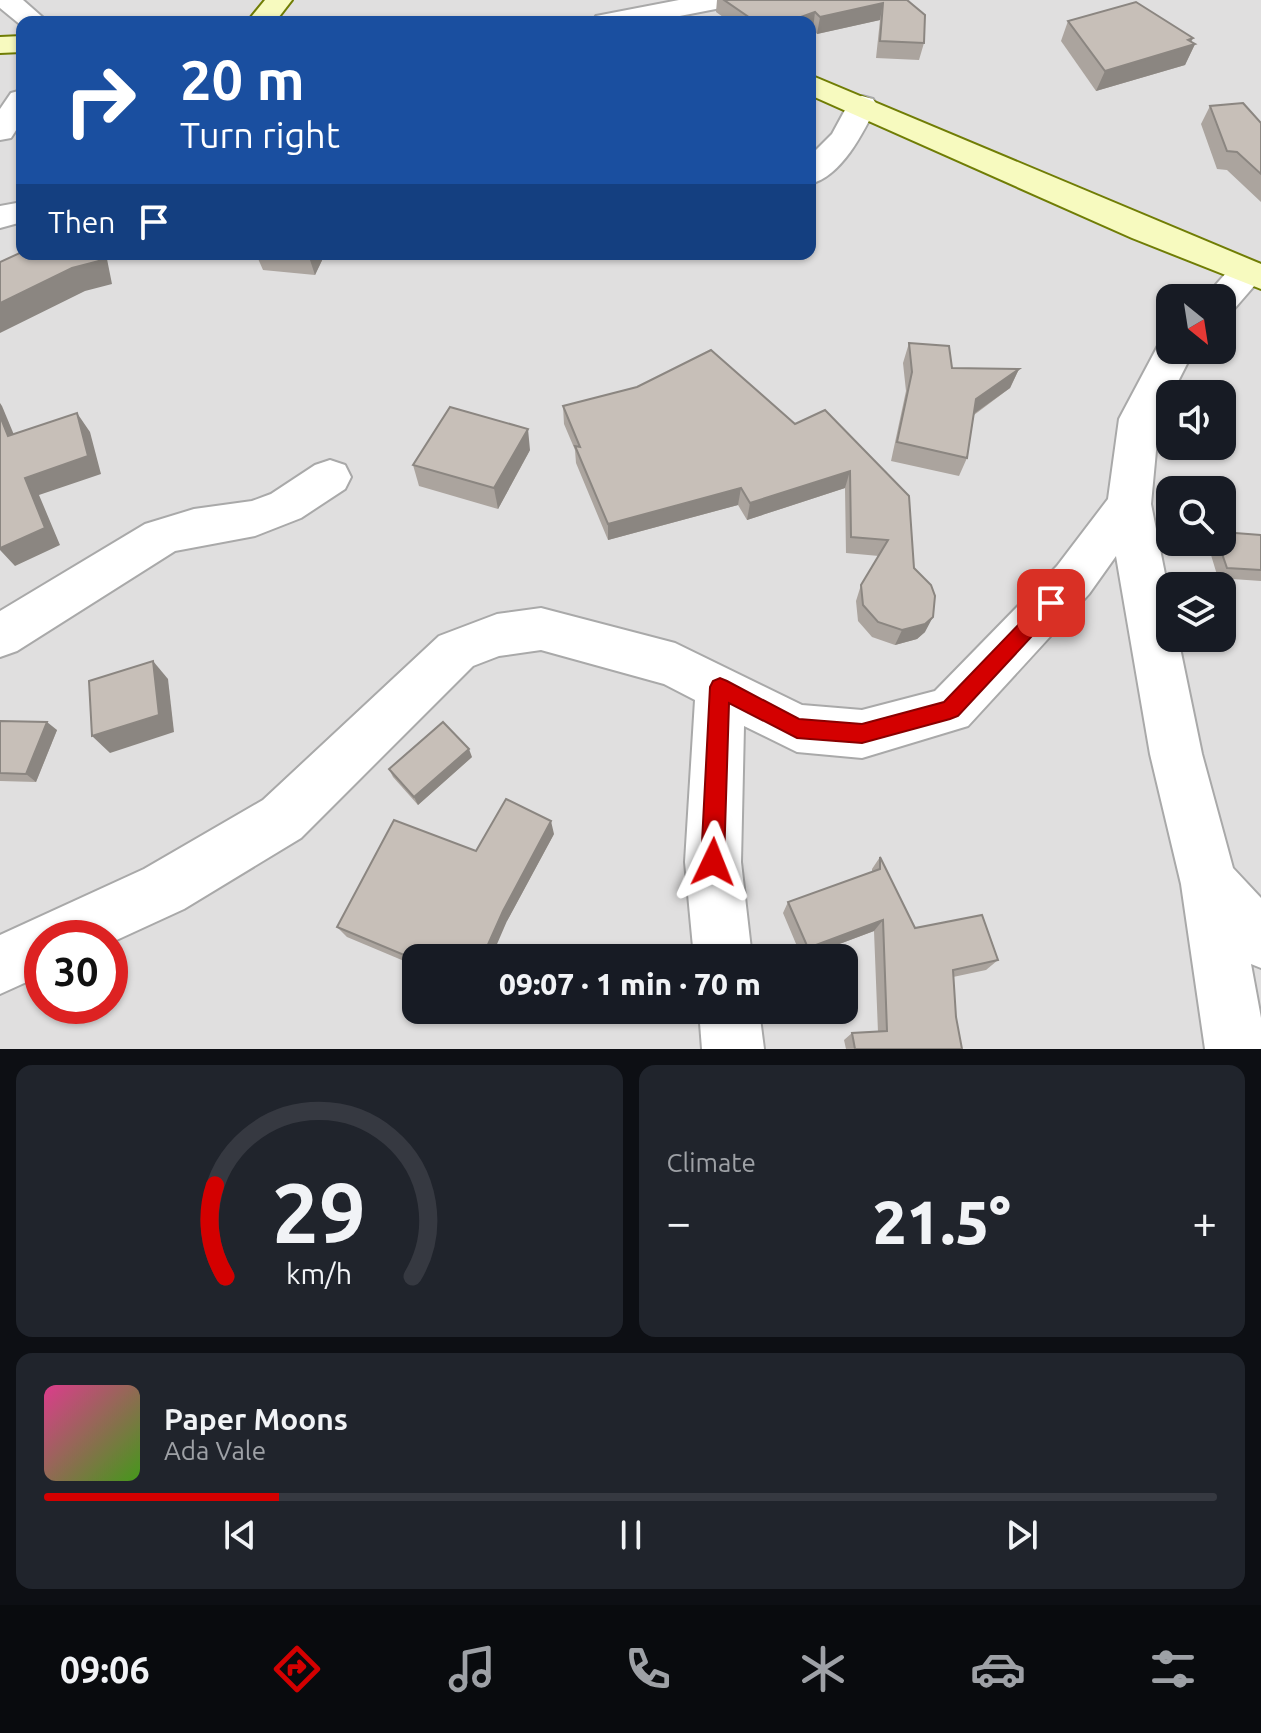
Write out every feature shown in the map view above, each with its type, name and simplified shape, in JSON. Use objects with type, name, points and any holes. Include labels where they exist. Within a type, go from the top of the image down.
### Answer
[{"type":"street","points":[[6,0],[26,16]]},
{"type":"street","points":[[266,16],[279,0]]},
{"type":"street","points":[[636,16],[722,0]]},
{"type":"street","points":[[816,86],[1254,275]]},
{"type":"street","points":[[816,168],[845,138],[862,105]]},
{"type":"street","points":[[0,131],[16,108]]},
{"type":"street","points":[[1236,288],[1254,275]]},
{"type":"street","points":[[1168,364],[1139,419],[1129,504],[1176,754],[1209,884],[1236,1049]]},
{"type":"street","points":[[0,636],[161,537],[194,527],[255,518],[286,506],[330,477]]},
{"type":"street","points":[[97,920],[164,889],[282,819],[456,651],[497,635],[541,629],[675,665],[797,728],[862,734],[950,710],[1073,580],[1129,504]]},
{"type":"street","points":[[720,687],[713,862],[722,944]]},
{"type":"street","points":[[1209,884],[1261,939]]},
{"type":"street","points":[[0,965],[24,954]]},
{"type":"street","points":[[730,1024],[733,1049]]},
{"type":"shaded area","points":[[0,0],[1261,0],[1261,1049],[0,1049]]},
{"type":"building","points":[[724,0],[907,0],[925,15],[924,43],[880,41],[883,3],[820,17],[815,12],[804,16],[747,16]]},
{"type":"building","points":[[1136,2],[1193,38],[1188,40],[1195,44],[1105,71],[1068,21]]},
{"type":"building","points":[[1243,103],[1261,123],[1261,174],[1237,152],[1227,151],[1210,106]]},
{"type":"building","points":[[16,255],[16,260],[99,261],[72,268],[0,303],[0,262]]},
{"type":"building","points":[[909,343],[949,346],[952,368],[1019,369],[976,399],[967,458],[897,442],[912,372]]},
{"type":"building","points":[[711,350],[795,424],[825,410],[909,496],[914,568],[931,585],[935,596],[933,617],[925,624],[902,630],[878,622],[863,605],[861,585],[888,540],[851,537],[850,471],[750,503],[741,488],[608,524],[575,446],[580,447],[563,406],[637,387]]},
{"type":"building","points":[[450,407],[528,429],[494,488],[413,465]]},
{"type":"building","points":[[77,413],[88,456],[25,478],[45,528],[0,548],[0,416],[8,436]]},
{"type":"building","points":[[1236,533],[1261,535],[1261,570],[1227,568],[1223,556],[1236,556]]},
{"type":"building","points":[[153,661],[159,715],[92,736],[89,681]]},
{"type":"building","points":[[0,721],[47,722],[26,774],[0,773]]},
{"type":"building","points":[[443,722],[469,749],[414,797],[389,769]]},
{"type":"building","points":[[506,799],[551,821],[488,944],[402,944],[402,954],[337,927],[394,820],[476,851]]},
{"type":"building","points":[[880,857],[915,928],[982,915],[998,960],[953,970],[962,1049],[855,1049],[852,1033],[887,1031],[883,920],[819,944],[806,944],[788,902],[880,869]]},
{"type":"route","points":[[713,862],[720,687],[797,728],[862,734],[950,710],[1051,603]]}]
